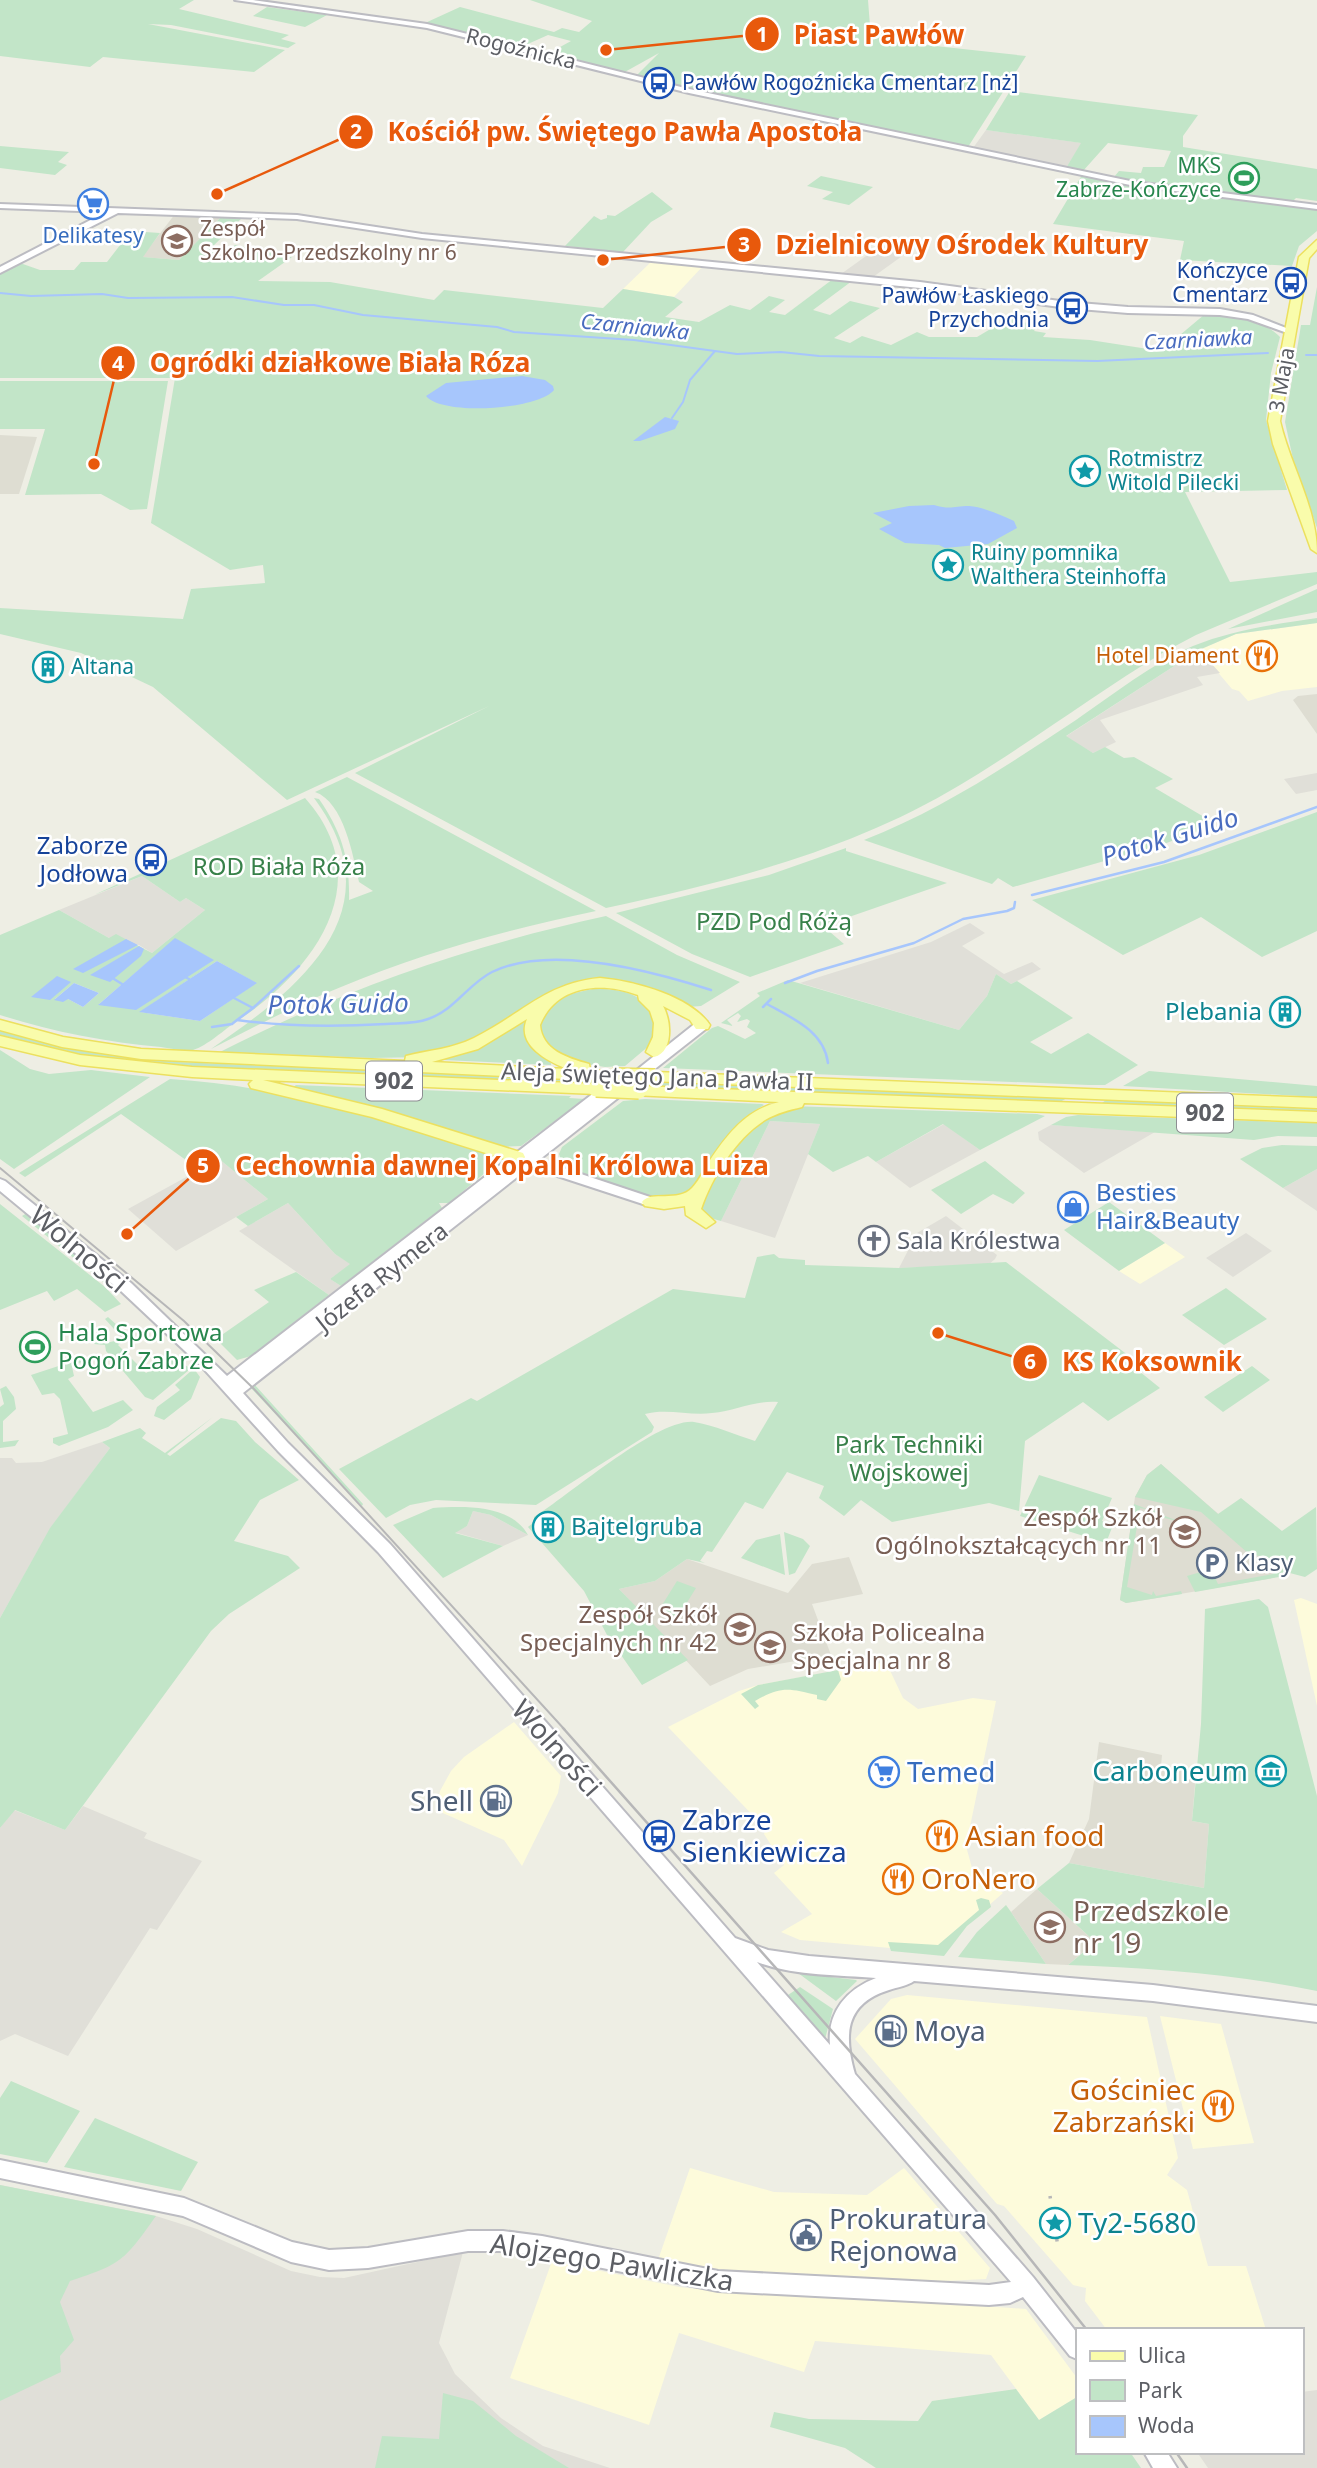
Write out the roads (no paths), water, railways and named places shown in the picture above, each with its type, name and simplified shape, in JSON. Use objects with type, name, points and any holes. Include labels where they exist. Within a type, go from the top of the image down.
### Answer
[{"type":"main road","name":"3 Maja","points":[[1317,243],[1304,257],[1275,411],[1276,431],[1317,549]]},
{"type":"main road","points":[[350,1065],[419,1060],[466,1047],[489,1036],[556,991],[593,983],[620,985],[642,991],[696,1017],[702,1025]]},
{"type":"main road","points":[[611,1076],[556,1060],[539,1047],[532,1025],[545,1003],[570,990],[594,986],[639,994],[656,1007],[663,1023],[660,1042],[654,1052]]},
{"type":"main road","name":"Aleja świętego Jana Pawła II","points":[[0,1025],[62,1041],[141,1054],[611,1076],[1317,1103]]},
{"type":"main road","name":"Aleja świętego Jana Pawła II","points":[[0,1041],[80,1060],[192,1072],[1317,1117]]},
{"type":"main road","points":[[192,1072],[262,1085],[366,1110],[523,1159]]},
{"type":"main road","points":[[706,1222],[692,1211],[698,1193],[740,1131],[757,1115],[788,1104],[848,1099]]},
{"type":"main road","points":[[651,1202],[674,1203],[698,1193]]},
{"type":"street","name":"Rogoźnicka","points":[[238,0],[428,26],[689,91],[1077,172],[1167,189],[1317,207]]},
{"type":"street","points":[[0,206],[120,208],[288,216],[422,236],[920,285],[1067,305],[1128,310],[1220,312],[1250,317],[1290,331]]},
{"type":"street","points":[[0,270],[120,208]]},
{"type":"street","name":"Józefa Rymera","points":[[230,1388],[523,1159],[702,1025]]},
{"type":"street","name":"Józefa Rymera","points":[[523,1159],[654,1052]]},
{"type":"street","points":[[523,1159],[651,1202]]},
{"type":"street","name":"Wolności","points":[[0,1184],[126,1287],[230,1388],[282,1447],[328,1489],[384,1548],[1026,2284],[1076,2348]]},
{"type":"street","points":[[726,1942],[757,1955],[795,1962],[1167,1994],[1317,2014]]},
{"type":"street","points":[[764,1986],[764,1973],[768,1966],[795,1962]]},
{"type":"street","points":[[856,2092],[841,2061],[838,2038],[842,2013],[850,2001],[874,1985],[927,1974]]},
{"type":"street","name":"Alojzego Pawliczka","points":[[0,2169],[184,2207],[291,2252],[329,2260],[368,2258],[468,2241],[503,2241],[542,2246],[718,2281],[989,2295],[1010,2293],[1026,2284]]},
{"type":"water","points":[[522,376],[545,380],[554,390],[545,397],[530,402],[490,408],[450,406],[426,396],[446,383]]},
{"type":"water","points":[[665,417],[679,421],[675,429],[633,441]]},
{"type":"water","points":[[909,506],[980,508],[1014,521],[1017,528],[988,544],[945,548],[939,545],[905,543],[879,529],[892,523],[873,513]]},
{"type":"water","points":[[175,938],[214,960],[136,1010],[98,1005]]},
{"type":"water","points":[[126,939],[138,945],[83,973],[73,969]]},
{"type":"water","points":[[139,946],[144,949],[141,956],[110,982],[90,975]]},
{"type":"water","points":[[217,961],[257,983],[200,1021],[139,1012]]},
{"type":"water","points":[[57,976],[71,982],[50,1000],[31,997]]},
{"type":"water","points":[[74,983],[99,993],[83,1007],[68,999],[63,1002],[54,1000]]},
{"type":"waterway","name":"Czarniawka","points":[[0,293],[31,296],[102,294],[128,298],[232,297],[284,305],[314,305],[363,315],[497,327],[514,332],[634,340],[715,351]]},
{"type":"waterway","points":[[672,418],[683,402],[690,380],[715,351]]},
{"type":"waterway","name":"Czarniawka","points":[[715,351],[737,354],[781,352],[819,356],[1097,361],[1268,353]]},
{"type":"waterway","name":"Czarniawka","points":[[1306,355],[1317,355]]},
{"type":"waterway","name":"Potok Guido","points":[[1032,895],[1164,862],[1317,807]]},
{"type":"waterway","name":"Potok Guido","points":[[785,983],[914,943],[963,919],[1007,911],[1014,908],[1015,902]]},
{"type":"waterway","name":"Potok Guido","points":[[237,1020],[312,1026],[413,1023],[446,1010],[492,972],[516,964],[542,960],[601,963],[660,975],[711,990]]},
{"type":"waterway","points":[[253,1008],[299,966]]},
{"type":"waterway","points":[[185,977],[189,979]]},
{"type":"waterway","points":[[114,979],[122,984]]},
{"type":"waterway","name":"Potok Guido","points":[[234,998],[253,1008]]},
{"type":"waterway","name":"Potok Guido","points":[[763,1007],[771,999]]},
{"type":"waterway","points":[[767,1004],[796,1020],[814,1034],[828,1063]]},
{"type":"waterway","name":"Potok Guido","points":[[237,1020],[253,1008]]},
{"type":"waterway","points":[[212,1027],[232,1024],[237,1020]]},
{"type":"tram line","points":[[0,1168],[184,1321],[254,1389],[565,1730]]},
{"type":"tram line","points":[[563,1728],[995,2215],[1085,2328]]},
{"type":"tram line","points":[[1177,2454],[1187,2468]]},
{"type":"railway","points":[[1050,2196],[1058,2247]]},
{"type":"place","name":"Piast Pawłów","points":[[606,50]]},
{"type":"place","name":"Pawłów Rogoźnicka Cmentarz [nż]","points":[[659,83]]},
{"type":"place","name":"MKS Zabrze-Kończyce","points":[[1244,178]]},
{"type":"place","name":"Kościół pw. Świętego Pawła Apostoła","points":[[217,194]]},
{"type":"place","name":"Delikatesy","points":[[93,204]]},
{"type":"place","name":"Zespół Szkolno-Przedszkolny nr 6","points":[[177,241]]},
{"type":"place","name":"Dzielnicowy Ośrodek Kultury","points":[[603,260]]},
{"type":"place","name":"Kończyce Cmentarz","points":[[1291,283]]},
{"type":"place","name":"Pawłów Łaskiego Przychodnia","points":[[1072,308]]},
{"type":"place","name":"Ogródki działkowe Biała Róza","points":[[94,464]]},
{"type":"place","name":"Rotmistrz Witold Pilecki","points":[[1085,471]]},
{"type":"place","name":"Ruiny pomnika Walthera Steinhoffa","points":[[948,565]]},
{"type":"place","name":"Hotel Diament","points":[[1262,656]]},
{"type":"place","name":"Altana","points":[[48,667]]},
{"type":"place","name":"Zaborze Jodłowa","points":[[151,860]]},
{"type":"place","name":"Plebania","points":[[1285,1012]]},
{"type":"place","name":"Besties Hair&Beauty","points":[[1073,1207]]},
{"type":"place","name":"Cechownia dawnej Kopalni Królowa Luiza","points":[[127,1234]]},
{"type":"place","name":"Sala Królestwa","points":[[874,1241]]},
{"type":"place","name":"KS Koksownik","points":[[938,1333]]},
{"type":"place","name":"Hala Sportowa Pogoń Zabrze","points":[[35,1347]]},
{"type":"place","name":"Bajtelgruba","points":[[548,1527]]},
{"type":"place","name":"Zespół Szkół Ogólnokształcących nr 11","points":[[1185,1532]]},
{"type":"place","name":"Klasy","points":[[1212,1563]]},
{"type":"place","name":"Zespół Szkół Specjalnych nr 42","points":[[740,1629]]},
{"type":"place","name":"Szkoła Policealna Specjalna nr 8","points":[[770,1647]]},
{"type":"place","name":"Carboneum","points":[[1271,1771]]},
{"type":"place","name":"Temed","points":[[884,1772]]},
{"type":"place","name":"Shell","points":[[496,1801]]},
{"type":"place","name":"Zabrze Sienkiewicza","points":[[659,1836]]},
{"type":"place","name":"Asian food","points":[[942,1836]]},
{"type":"place","name":"OroNero","points":[[898,1879]]},
{"type":"place","name":"Przedszkole nr 19","points":[[1050,1927]]},
{"type":"place","name":"Moya","points":[[891,2031]]},
{"type":"place","name":"Gościniec Zabrzański","points":[[1218,2106]]},
{"type":"place","name":"Ty2-5680","points":[[1055,2223]]},
{"type":"place","name":"Prokuratura Rejonowa","points":[[806,2235]]},
{"type":"park label","name":"ROD Biała Róża","points":[[279,867]]},
{"type":"park label","name":"PZD Pod Różą","points":[[774,922]]},
{"type":"park label","name":"Park Techniki Wojskowej","points":[[909,1459]]}]
